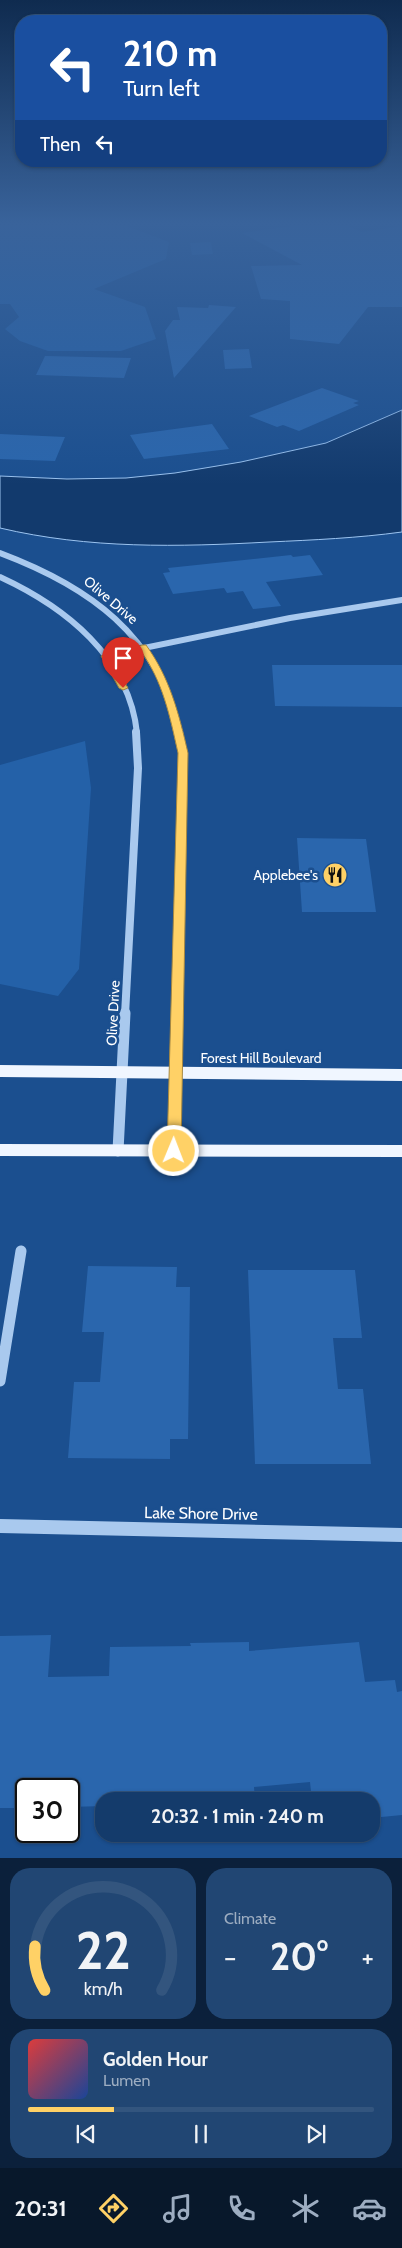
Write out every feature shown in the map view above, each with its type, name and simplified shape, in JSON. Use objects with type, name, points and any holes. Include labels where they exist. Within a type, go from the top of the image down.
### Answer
[{"type":"main road","name":"Forest Hill Boulevard","points":[[0,1071],[402,1076]]},
{"type":"main road","points":[[0,1150],[402,1151]]},
{"type":"street","name":"Olive Drive","points":[[0,553],[45,571],[85,593],[107,610],[142,647],[154,663],[170,698],[183,753],[174,1151]]},
{"type":"street","name":"Olive Drive","points":[[0,576],[36,594],[70,618],[105,656],[130,700],[135,725],[138,768],[124,1073],[118,1151]]},
{"type":"street","points":[[105,656],[247,624],[337,608],[402,600]]},
{"type":"street","points":[[0,1381],[21,1251]]},
{"type":"street","name":"Lake Shore Drive","points":[[0,1526],[402,1535]]},
{"type":"shaded area","points":[[15,312],[147,312],[156,339],[121,351],[48,351],[20,341],[5,329],[19,317]]},
{"type":"shaded area","points":[[402,410],[402,532],[319,540],[235,544],[134,545],[67,540],[0,528],[0,476],[67,479],[126,478],[175,473],[241,462],[326,443]]},
{"type":"shaded area","points":[[85,741],[91,788],[79,969],[58,996],[0,984],[0,765]]},
{"type":"building","points":[[178,312],[232,312],[174,378],[165,331],[173,320],[180,320]]},
{"type":"building","points":[[290,312],[364,312],[339,344],[290,339]]},
{"type":"building","points":[[249,349],[252,368],[225,369],[223,350]]},
{"type":"building","points":[[45,356],[131,358],[124,378],[36,375]]},
{"type":"building","points":[[322,388],[359,401],[353,403],[359,405],[299,431],[283,425],[277,427],[249,416]]},
{"type":"building","points":[[212,424],[229,449],[144,459],[130,435]]},
{"type":"building","points":[[0,434],[65,437],[55,461],[0,459]]},
{"type":"building","points":[[291,555],[293,557],[310,555],[323,575],[266,582],[281,606],[253,609],[243,591],[227,593],[224,588],[173,594],[163,573],[170,572],[168,568]]},
{"type":"building","points":[[272,665],[402,665],[402,707],[275,706]]},
{"type":"building","name":"Applebee's","points":[[297,838],[366,839],[376,912],[302,912]]},
{"type":"building","points":[[88,1266],[177,1267],[176,1287],[190,1287],[188,1439],[170,1439],[170,1459],[68,1458],[74,1382],[100,1382],[104,1332],[82,1332]]},
{"type":"building","points":[[248,1270],[355,1270],[362,1338],[333,1338],[338,1389],[363,1389],[371,1464],[255,1464]]},
{"type":"building","points":[[51,1635],[48,1677],[109,1676],[110,1647],[191,1646],[190,1643],[249,1642],[249,1651],[359,1642],[365,1682],[395,1680],[397,1692],[402,1691],[402,1815],[380,1817],[380,1792],[311,1792],[310,1782],[254,1787],[254,1792],[95,1792],[95,1806],[80,1807],[80,1778],[15,1778],[15,1808],[0,1808],[0,1636]]},
{"type":"place","name":"Applebee's","points":[[335,875]]},
{"type":"route","points":[[123,688],[105,656],[142,647],[154,663],[164,684],[172,706],[183,753],[174,1151]]}]
